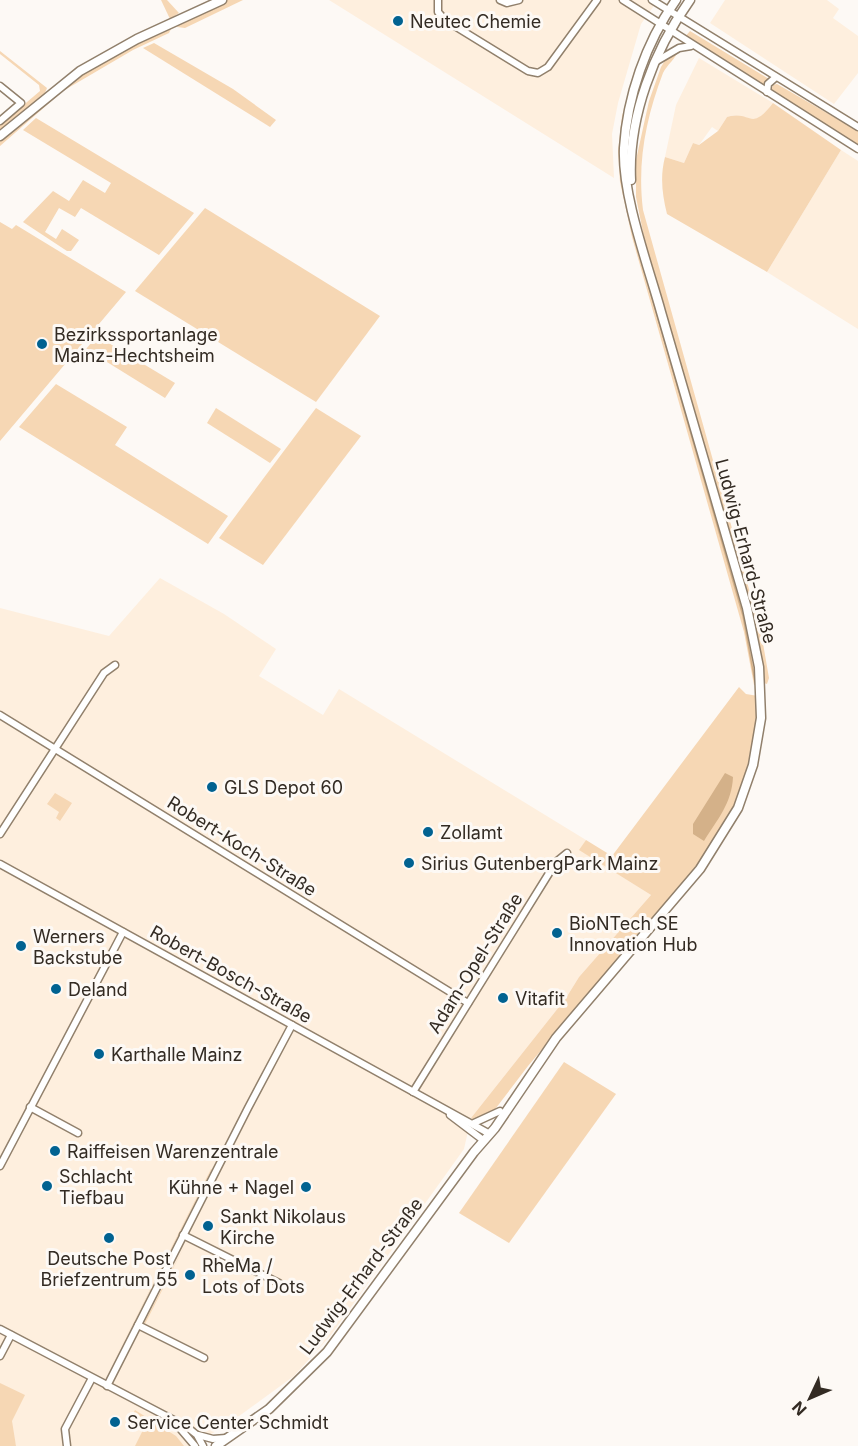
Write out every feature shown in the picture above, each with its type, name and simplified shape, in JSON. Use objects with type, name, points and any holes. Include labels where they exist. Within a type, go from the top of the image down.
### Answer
[{"type":"main road","points":[[0,136],[80,71],[137,39],[222,0]]},
{"type":"main road","name":"Ludwig-Erhard-Straße","points":[[486,1137],[500,1111],[556,1038],[677,896],[716,846],[738,808],[747,785],[761,718],[759,667],[747,608],[633,207],[625,168],[626,130],[638,81],[660,24],[676,0]]},
{"type":"main road","name":"Ludwig-Erhard-Straße","points":[[633,207],[632,150],[655,63],[670,30],[690,0]]},
{"type":"main road","name":"Ludwig-Erhard-Straße","points":[[216,1446],[281,1398],[327,1352],[513,1101],[520,1087]]},
{"type":"street","points":[[438,0],[438,12],[445,20],[528,71],[538,73],[548,67],[597,0]]},
{"type":"street","points":[[500,0],[512,3],[519,0]]},
{"type":"street","points":[[623,0],[692,46],[858,149]]},
{"type":"street","points":[[652,0],[858,127]]},
{"type":"street","points":[[655,63],[679,48],[692,46]]},
{"type":"street","points":[[767,92],[768,84],[776,77]]},
{"type":"street","points":[[0,86],[21,103],[0,121]]},
{"type":"street","points":[[0,834],[104,673],[115,665]]},
{"type":"street","name":"Robert-Koch-Straße","points":[[0,715],[468,1003]]},
{"type":"street","name":"Adam-Opel-Straße","points":[[413,1092],[556,862],[567,853]]},
{"type":"street","name":"Robert-Bosch-Straße","points":[[0,864],[413,1092],[486,1137]]},
{"type":"street","points":[[0,1166],[123,932]]},
{"type":"street","points":[[107,1386],[292,1025]]},
{"type":"street","points":[[30,1107],[78,1133]]},
{"type":"street","points":[[473,1124],[500,1111]]},
{"type":"street","name":"Robert-Bosch-Straße","points":[[447,1112],[473,1124],[486,1137]]},
{"type":"street","points":[[183,1235],[279,1283]]},
{"type":"street","points":[[138,1325],[204,1358]]},
{"type":"street","points":[[0,1329],[197,1435],[213,1439],[230,1437]]},
{"type":"street","points":[[0,1356],[11,1335]]},
{"type":"street","points":[[67,1446],[65,1429],[92,1378]]},
{"type":"street","points":[[171,1420],[195,1446]]},
{"type":"street","points":[[197,1435],[203,1446]]},
{"type":"shaded area","points":[[161,0],[167,0],[179,13],[170,19]]},
{"type":"shaded area","points":[[227,0],[243,0],[185,28],[177,27],[180,23]]},
{"type":"shaded area","points":[[329,0],[658,0],[641,24],[618,103],[612,134],[614,178]]},
{"type":"shaded area","points":[[725,0],[827,0],[839,9],[833,18],[858,36],[858,73],[834,104],[710,23]]},
{"type":"shaded area","points":[[168,28],[171,29],[169,33],[133,50],[63,91],[0,146],[0,140],[77,78],[118,52]]},
{"type":"shaded area","points":[[690,31],[769,79],[764,87],[684,38]]},
{"type":"shaded area","points":[[154,43],[233,89],[276,120],[270,127],[143,48]]},
{"type":"shaded area","points":[[0,51],[47,88],[44,95],[0,131],[0,125],[40,91],[39,85],[0,54]]},
{"type":"shaded area","points":[[678,51],[663,73],[644,140],[641,175],[643,210],[761,632],[769,678],[767,684],[764,683],[757,633],[646,247],[636,197],[636,160],[649,101],[661,67],[667,57]]},
{"type":"shaded area","points":[[699,58],[773,103],[762,117],[755,120],[734,115],[727,117],[718,131],[712,127],[699,145],[693,143],[684,163],[665,157],[676,105]]},
{"type":"shaded area","points":[[635,68],[620,151],[626,202],[749,632],[757,684],[754,685],[744,632],[632,237],[620,182],[618,151],[622,116]]},
{"type":"shaded area","points":[[777,84],[858,131],[858,145],[771,91],[773,85]]},
{"type":"shaded area","points":[[773,103],[841,150],[767,272],[667,214],[662,178],[665,157],[684,163],[693,143],[699,145],[718,131],[727,117],[742,116],[755,119],[760,117]]},
{"type":"shaded area","points":[[36,118],[194,213],[159,255],[81,208],[75,217],[59,208],[45,232],[56,239],[62,229],[79,240],[71,251],[67,251],[23,222],[53,191],[69,201],[83,180],[105,193],[111,183],[23,130]]},
{"type":"shaded area","points":[[841,150],[858,161],[858,329],[767,272]]},
{"type":"shaded area","points":[[205,208],[380,316],[316,402],[135,291]]},
{"type":"shaded area","name":"Bezirkssportanlage Mainz-Hechtsheim","points":[[0,222],[12,229],[16,225],[126,292],[0,441]]},
{"type":"shaded area","points":[[97,336],[175,383],[165,398],[86,349]]},
{"type":"shaded area","points":[[56,384],[127,427],[115,445],[228,516],[208,544],[19,427]]},
{"type":"shaded area","points":[[216,408],[281,449],[270,463],[207,423]]},
{"type":"shaded area","points":[[316,408],[361,436],[263,565],[219,538]]},
{"type":"shaded area","points":[[160,578],[224,614],[276,649],[259,676],[323,715],[339,689],[586,840],[580,850],[651,895],[579,977],[566,998],[471,1118],[464,1149],[331,1335],[294,1376],[224,1427],[189,1446],[16,1446],[0,1383],[0,608],[109,636]]},
{"type":"shaded area","points":[[739,687],[746,694],[758,696],[755,733],[746,777],[733,809],[709,851],[528,1066],[496,1108],[490,1114],[473,1120],[471,1118],[566,998],[579,977],[651,895],[579,850],[586,840],[612,856]]},
{"type":"shaded area","points":[[725,773],[733,777],[730,795],[704,841],[693,834],[693,824]]},
{"type":"shaded area","points":[[55,793],[72,803],[60,821],[56,818],[59,812],[47,804]]},
{"type":"shaded area","points":[[564,1062],[616,1094],[509,1243],[459,1213]]},
{"type":"shaded area","points":[[211,1169],[212,1169],[108,1373]]},
{"type":"shaded area","points":[[185,1245],[145,1324],[144,1323]]},
{"type":"shaded area","points":[[0,1383],[25,1395],[12,1421],[16,1446],[0,1446]]},
{"type":"shaded area","points":[[135,1410],[176,1436],[184,1446],[135,1446],[145,1426],[131,1418]]},
{"type":"waterway","points":[[649,287],[743,616],[755,682]]},
{"type":"place","name":"Neutec Chemie","points":[[398,21]]},
{"type":"place","name":"Bezirkssportanlage Mainz-Hechtsheim","points":[[42,344]]},
{"type":"place","name":"GLS Depot 60","points":[[212,787]]},
{"type":"place","name":"Zollamt","points":[[428,832]]},
{"type":"place","name":"Sirius GutenbergPark Mainz","points":[[409,863]]},
{"type":"place","name":"BioNTech SE Innovation Hub","points":[[557,933]]},
{"type":"place","name":"Werners Backstube","points":[[21,946]]},
{"type":"place","name":"Deland","points":[[56,989]]},
{"type":"place","name":"Vitafit","points":[[503,998]]},
{"type":"place","name":"Karthalle Mainz","points":[[99,1054]]},
{"type":"place","name":"Raiffeisen Warenzentrale","points":[[55,1151]]},
{"type":"place","name":"Schlacht Tiefbau","points":[[47,1186]]},
{"type":"place","name":"Kühne + Nagel","points":[[306,1187]]},
{"type":"place","name":"Sankt Nikolaus Kirche","points":[[208,1226]]},
{"type":"place","name":"Deutsche Post Briefzentrum 55","points":[[109,1238]]},
{"type":"place","name":"RheMa / Lots of Dots","points":[[190,1275]]},
{"type":"place","name":"Service Center Schmidt","points":[[115,1422]]}]
